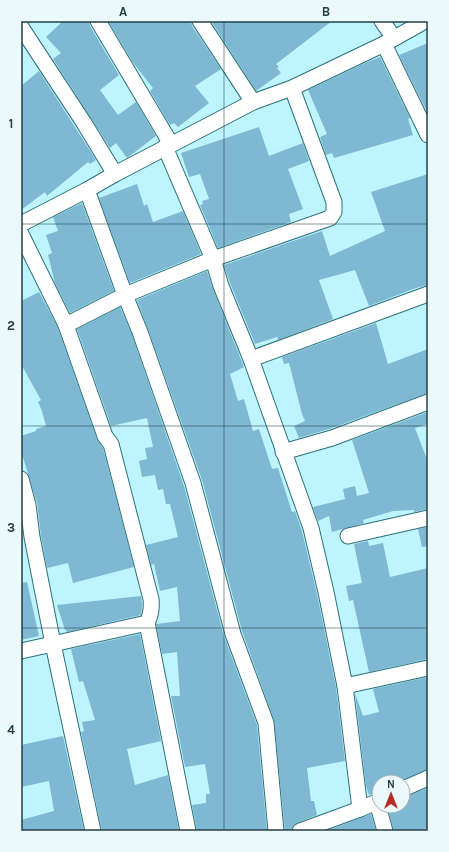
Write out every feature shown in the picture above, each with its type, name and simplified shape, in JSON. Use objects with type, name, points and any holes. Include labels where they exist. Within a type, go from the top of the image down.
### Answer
[{"type":"street","points":[[98,21],[168,146],[213,259],[221,286],[250,359],[311,528],[326,592],[345,686],[360,809]]},
{"type":"street","points":[[200,21],[252,102]]},
{"type":"street","points":[[382,21],[428,135]]},
{"type":"street","points":[[21,224],[252,102],[292,88],[389,41],[425,21]]},
{"type":"street","points":[[21,27],[84,123],[115,174]]},
{"type":"street","points":[[66,325],[125,295],[213,259],[330,218],[334,212],[334,202],[292,88]]},
{"type":"street","points":[[87,190],[140,332],[193,483],[234,634],[266,723],[276,831]]},
{"type":"street","points":[[21,234],[66,325],[105,436],[111,444],[151,600],[152,609],[147,623],[188,831]]},
{"type":"street","points":[[250,359],[428,294]]},
{"type":"street","points":[[283,452],[332,438],[428,402]]},
{"type":"street","points":[[21,478],[28,505],[32,537],[93,831]]},
{"type":"street","points":[[348,536],[428,518]]},
{"type":"street","points":[[21,651],[147,623]]},
{"type":"street","points":[[345,686],[428,670]]},
{"type":"street","points":[[411,786],[428,778]]},
{"type":"street","points":[[300,831],[371,804]]},
{"type":"street","points":[[381,814],[385,831]]},
{"type":"building","points":[[63,21],[89,21],[90,26],[119,75],[100,90],[118,115],[136,102],[156,136],[127,158],[116,143],[110,148],[53,59],[61,53],[46,37]]},
{"type":"building","points":[[108,21],[191,21],[192,26],[221,69],[195,86],[209,103],[178,127],[174,123],[170,125],[150,91],[153,88],[134,64]]},
{"type":"building","points":[[211,21],[332,21],[276,64],[281,73],[256,91]]},
{"type":"building","points":[[428,43],[428,109],[426,110],[399,55]]},
{"type":"building","points":[[380,57],[410,118],[408,119],[413,135],[334,158],[332,153],[326,155],[320,137],[327,134],[308,90]]},
{"type":"building","points":[[39,71],[96,160],[90,164],[88,162],[47,196],[45,192],[21,210],[21,86]]},
{"type":"building","points":[[259,127],[269,156],[303,143],[309,161],[288,169],[303,209],[289,214],[291,222],[218,248],[200,205],[203,204],[202,201],[209,199],[200,174],[189,177],[181,153]]},
{"type":"building","points":[[428,174],[428,285],[369,306],[355,270],[319,280],[333,319],[278,340],[277,337],[255,344],[224,265],[322,231],[330,256],[385,231],[371,192]]},
{"type":"building","points":[[137,184],[144,206],[147,204],[153,222],[183,211],[201,254],[130,283],[99,198]]},
{"type":"building","points":[[82,203],[114,291],[70,313],[55,283],[48,255],[52,253],[46,235],[58,231],[53,217]]},
{"type":"building","points":[[207,271],[244,367],[230,374],[238,401],[244,399],[253,431],[259,429],[272,469],[278,468],[292,512],[295,511],[302,531],[317,594],[336,687],[345,761],[307,768],[311,801],[314,801],[317,815],[297,823],[293,826],[291,831],[285,831],[274,720],[242,631],[202,480],[137,300]]},
{"type":"building","points":[[39,292],[58,328],[97,439],[103,448],[134,567],[73,583],[68,563],[47,568],[37,503],[21,451],[21,436],[46,426],[38,402],[41,400],[21,364],[21,301]]},
{"type":"building","points":[[120,307],[132,335],[184,486],[224,636],[257,725],[267,831],[197,831],[192,805],[206,803],[206,794],[210,794],[205,764],[185,767],[171,696],[180,696],[177,652],[162,654],[156,624],[180,621],[177,587],[160,591],[154,564],[151,565],[146,545],[178,537],[170,504],[166,504],[163,489],[158,490],[155,475],[142,477],[139,461],[147,459],[145,448],[153,447],[147,418],[111,426],[77,329]]},
{"type":"building","points":[[376,323],[388,364],[428,349],[428,393],[329,429],[299,438],[294,426],[305,421],[289,363],[284,364],[282,357]]},
{"type":"building","points":[[428,412],[428,424],[415,428],[428,462],[428,509],[414,512],[414,510],[393,511],[363,520],[364,523],[332,532],[329,516],[318,521],[313,507],[345,499],[343,489],[355,486],[357,496],[369,493],[352,440]]},
{"type":"building","points":[[428,527],[428,546],[422,547],[418,529]]},
{"type":"building","points":[[368,541],[369,546],[383,543],[390,577],[428,568],[428,659],[369,672],[353,600],[349,601],[346,586],[362,583],[354,544]]},
{"type":"building","points":[[27,582],[39,636],[21,640],[21,583]]},
{"type":"building","points":[[141,596],[141,615],[67,632],[57,605]]},
{"type":"building","points":[[140,634],[161,741],[127,749],[135,785],[168,775],[179,831],[102,831],[81,732],[84,731],[82,722],[95,720],[83,681],[79,682],[71,649]]},
{"type":"building","points":[[428,677],[428,769],[411,776],[411,774],[371,774],[371,794],[369,795],[366,786],[355,693],[363,716],[379,712],[373,689]]},
{"type":"building","points":[[63,736],[84,831],[21,831],[21,820],[54,811],[49,781],[21,787],[21,745]]},
{"type":"building","points":[[428,788],[428,831],[394,831],[389,814],[411,814],[411,795]]},
{"type":"building","points":[[371,814],[376,831],[326,831]]}]
